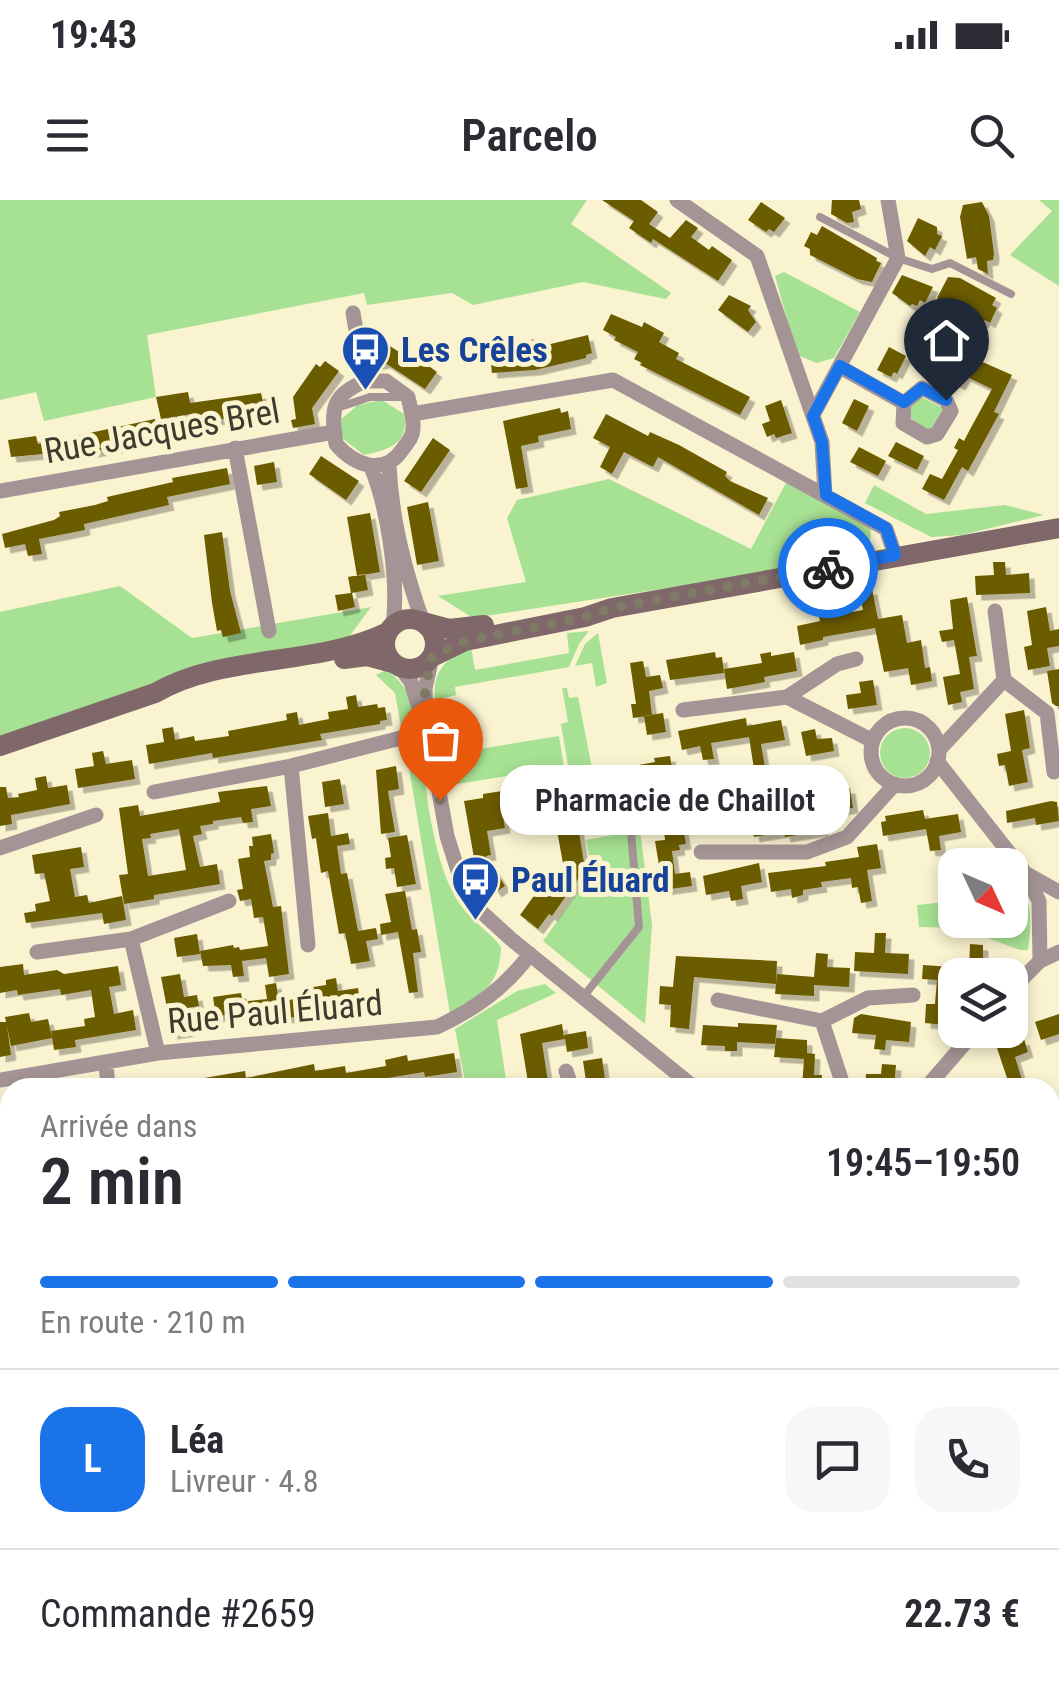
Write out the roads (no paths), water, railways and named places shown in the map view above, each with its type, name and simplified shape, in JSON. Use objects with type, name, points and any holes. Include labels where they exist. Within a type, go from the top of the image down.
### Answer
[{"type":"main road","points":[[0,746],[155,693],[230,677],[366,656],[414,669],[465,641],[612,608],[1059,528]]},
{"type":"main road","points":[[155,693],[172,684],[229,668],[364,643],[407,619],[462,629],[582,609],[612,608]]},
{"type":"main road","points":[[423,622],[433,634],[432,657]]},
{"type":"main road","points":[[391,629],[386,647],[396,665]]},
{"type":"street","points":[[676,200],[757,256],[822,442],[826,495]]},
{"type":"street","points":[[813,416],[898,258],[888,200]]},
{"type":"street","points":[[353,313],[365,381]]},
{"type":"street","points":[[840,366],[904,402]]},
{"type":"street","points":[[386,380],[408,397],[414,434],[396,459],[389,464],[365,466],[341,450],[332,410],[345,390],[365,381],[386,380]]},
{"type":"street","points":[[412,414],[613,380],[886,528],[895,555]]},
{"type":"street","name":"Rue Jacques Brel","points":[[0,491],[334,432]]},
{"type":"street","points":[[235,448],[269,631]]},
{"type":"street","points":[[389,464],[408,584],[423,622]]},
{"type":"street","points":[[372,467],[380,488],[392,570],[391,629]]},
{"type":"street","points":[[996,611],[1004,680],[1047,713],[1054,772]]},
{"type":"street","points":[[432,657],[425,689],[427,726],[447,836],[463,888],[477,908],[530,954],[682,1078]]},
{"type":"street","points":[[682,710],[787,697],[837,664],[856,659]]},
{"type":"street","points":[[396,665],[411,682],[427,726]]},
{"type":"street","points":[[1004,680],[938,756],[922,781],[895,784],[873,762],[873,741],[888,723],[910,718],[931,729],[938,756],[1006,848]]},
{"type":"street","points":[[787,697],[873,741]]},
{"type":"street","points":[[154,792],[291,766],[427,726]]},
{"type":"street","points":[[291,766],[308,945]]},
{"type":"street","points":[[700,852],[807,852],[847,837],[895,784]]},
{"type":"street","points":[[0,848],[96,815]]},
{"type":"street","points":[[1028,875],[1059,892]]},
{"type":"street","points":[[1028,879],[1039,901],[1040,961]]},
{"type":"street","points":[[37,952],[131,939],[229,900]]},
{"type":"street","points":[[131,939],[158,1053]]},
{"type":"street","points":[[1028,973],[1040,961],[1059,952]]},
{"type":"street","name":"Rue Paul Éluard","points":[[12,1078],[158,1053],[437,1027],[474,1009],[507,982],[530,954]]},
{"type":"street","points":[[718,1000],[822,1021],[868,998],[913,994]]},
{"type":"street","points":[[822,1021],[841,1078]]},
{"type":"street","points":[[935,1078],[960,1048]]},
{"type":"street","points":[[106,1062],[107,1078]]},
{"type":"street","points":[[566,1071],[568,1078]]},
{"type":"lane","points":[[820,217],[898,258],[932,269],[950,262],[1011,294]]},
{"type":"lane","points":[[332,410],[370,397],[408,397]]},
{"type":"lane","points":[[582,998],[639,927],[630,820]]},
{"type":"place","name":"Les Crêles","points":[[366,392]]},
{"type":"place","name":"Pharmacie de Chaillot","points":[[440,800]]},
{"type":"place","name":"Paul Éluard","points":[[476,922]]}]
